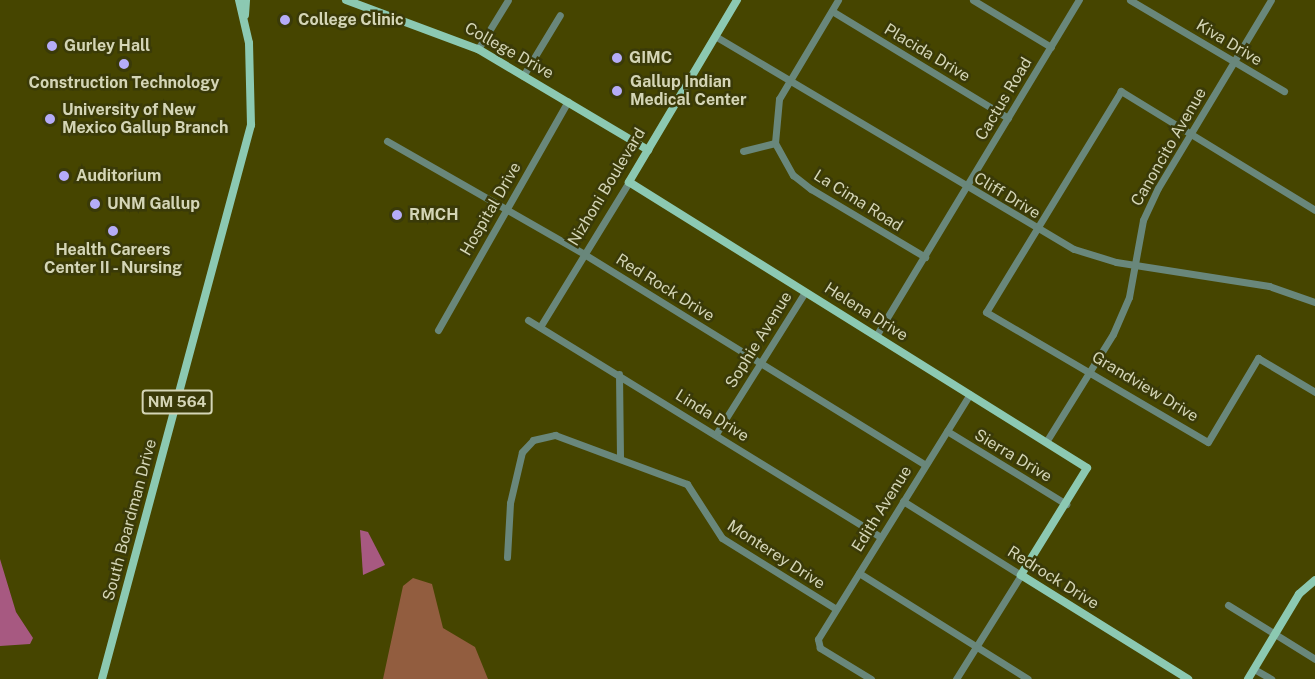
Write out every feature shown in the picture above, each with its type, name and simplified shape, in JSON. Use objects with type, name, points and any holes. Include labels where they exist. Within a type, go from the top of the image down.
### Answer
[{"type":"main road","name":"NM 564","points":[[239,0],[245,24]]},
{"type":"main road","points":[[245,24],[246,0]]},
{"type":"main road","name":"Nizhoni Boulevard","points":[[629,182],[737,0]]},
{"type":"main road","name":"College Drive","points":[[352,1],[478,49],[648,150]]},
{"type":"main road","name":"South Boardman Drive","points":[[102,679],[251,125],[253,83],[245,24]]},
{"type":"main road","name":"Helena Drive","points":[[629,182],[1087,468],[1066,504]]},
{"type":"main road","points":[[1021,575],[1066,504]]},
{"type":"main road","name":"Redrock Drive","points":[[1021,575],[1188,679]]},
{"type":"main road","points":[[1248,679],[1299,594],[1315,580]]},
{"type":"street","points":[[478,49],[508,0]]},
{"type":"street","name":"La Cima Road","points":[[838,0],[789,80],[775,111],[775,143],[793,175],[811,189],[925,257]]},
{"type":"street","points":[[974,0],[1051,47]]},
{"type":"street","name":"Cactus Road","points":[[876,336],[1079,0]]},
{"type":"street","name":"Kiva Drive","points":[[1130,0],[1284,91]]},
{"type":"street","name":"Canoncito Avenue","points":[[1046,442],[1091,371],[1129,297],[1134,264],[1147,211],[1189,134],[1271,0]]},
{"type":"street","name":"Placida Drive","points":[[832,11],[1008,118]]},
{"type":"street","points":[[524,76],[560,15]]},
{"type":"street","name":"Cliff Drive","points":[[715,36],[1038,231],[1087,255],[1269,286],[1315,302]]},
{"type":"street","points":[[1038,231],[1121,91],[1315,210]]},
{"type":"street","name":"Hospital Drive","points":[[438,330],[568,101]]},
{"type":"street","name":"Red Rock Drive","points":[[387,141],[584,254],[925,465]]},
{"type":"street","points":[[743,151],[775,143]]},
{"type":"street","name":"Nizhoni Boulevard","points":[[540,327],[629,182]]},
{"type":"street","name":"Grandview Drive","points":[[1038,231],[986,312],[1091,371],[1208,442],[1258,358],[1315,392]]},
{"type":"street","name":"Sophie Avenue","points":[[716,434],[806,292]]},
{"type":"street","name":"Linda Drive","points":[[528,320],[881,537]]},
{"type":"street","points":[[619,374],[620,458]]},
{"type":"street","name":"Edith Avenue","points":[[871,679],[820,648],[818,639],[970,394]]},
{"type":"street","name":"Sierra Drive","points":[[947,431],[1066,504]]},
{"type":"street","name":"Monterey Drive","points":[[507,556],[510,503],[522,452],[533,440],[555,435],[687,484],[722,538],[836,609]]},
{"type":"street","name":"Redrock Drive","points":[[903,501],[1021,575]]},
{"type":"street","points":[[859,573],[1028,679]]},
{"type":"street","points":[[956,679],[1021,575]]},
{"type":"street","points":[[1228,605],[1315,659]]},
{"type":"street","points":[[1254,669],[1271,679]]},
{"type":"shaded area","points":[[360,530],[368,532],[385,565],[363,575]]},
{"type":"shaded area","points":[[0,559],[16,612],[33,638],[30,644],[0,646]]},
{"type":"shaded area","points":[[413,578],[432,584],[443,628],[475,647],[488,679],[383,679],[403,586]]},
{"type":"place","name":"College Clinic","points":[[285,20]]},
{"type":"place","name":"Gurley Hall","points":[[52,46]]},
{"type":"place","name":"GIMC","points":[[617,58]]},
{"type":"place","name":"Construction Technology","points":[[124,64]]},
{"type":"place","name":"Gallup Indian Medical Center","points":[[617,91]]},
{"type":"place","name":"University of New Mexico Gallup Branch","points":[[50,119]]},
{"type":"place","name":"Auditorium","points":[[64,176]]},
{"type":"place","name":"UNM Gallup","points":[[95,204]]},
{"type":"place","name":"RMCH","points":[[397,215]]},
{"type":"place","name":"Health Careers Center II - Nursing","points":[[113,231]]}]
